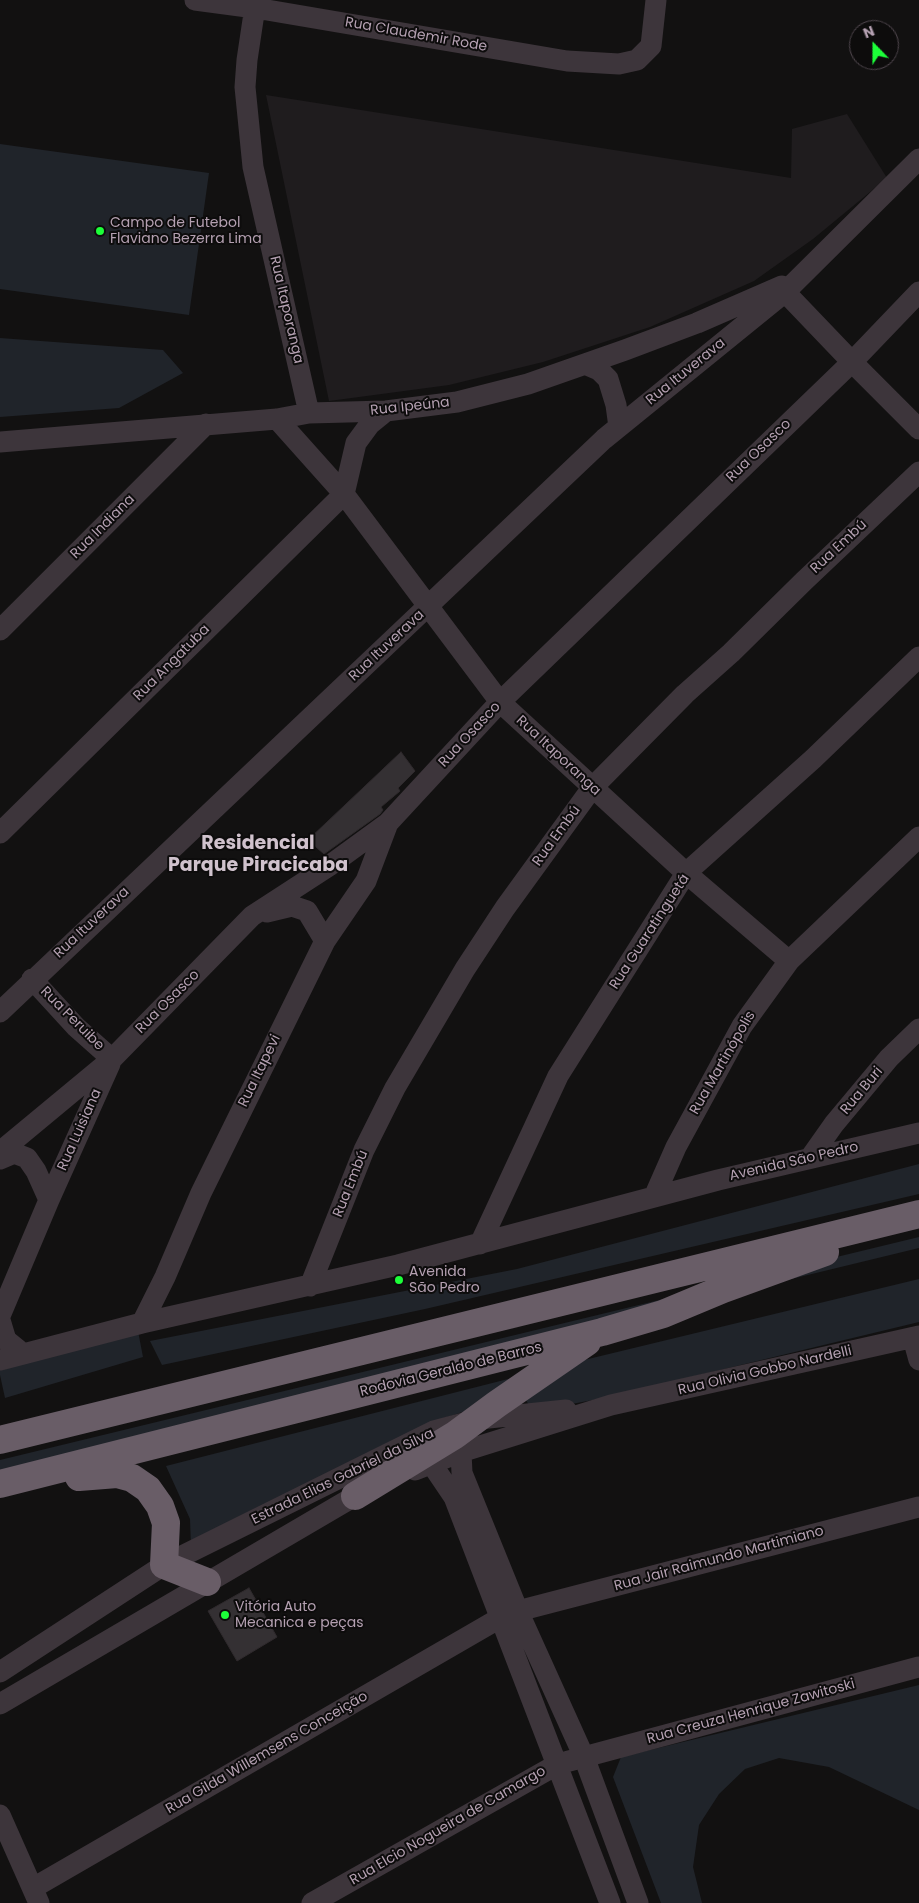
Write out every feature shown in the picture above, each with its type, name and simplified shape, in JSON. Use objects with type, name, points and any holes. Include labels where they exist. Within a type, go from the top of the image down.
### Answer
[{"type":"highway","name":"Rodovia Geraldo de Barros","points":[[0,1440],[919,1214]]},
{"type":"highway","name":"Rodovia Geraldo de Barros","points":[[0,1484],[602,1332],[663,1314],[723,1289],[837,1248],[890,1221]]},
{"type":"highway","points":[[355,1496],[479,1419],[497,1404],[602,1332]]},
{"type":"highway","points":[[0,1496],[77,1478],[117,1474],[132,1478],[148,1489],[160,1506],[166,1523],[164,1565],[207,1582]]},
{"type":"street","name":"Rua Claudemir Rode","points":[[195,0],[256,4],[567,60],[619,64],[637,60],[651,46],[656,0]]},
{"type":"street","name":"Rua Itaporanga","points":[[256,4],[247,60],[245,87],[253,167],[309,413]]},
{"type":"street","name":"Rua Ituverava","points":[[0,1012],[604,439],[792,285],[919,159]]},
{"type":"street","name":"Rua Ipeúna","points":[[0,442],[277,419],[309,413],[386,411],[457,402],[528,384],[697,323],[792,285]]},
{"type":"street","points":[[792,285],[852,362],[919,429]]},
{"type":"street","name":"Rua Osasco","points":[[0,1152],[112,1059],[252,916],[329,866],[388,823],[500,702],[852,362],[919,292]]},
{"type":"street","points":[[585,364],[599,370],[608,379],[616,405],[619,427]]},
{"type":"street","points":[[344,494],[356,444],[370,424],[386,411]]},
{"type":"street","name":"Rua Itaporanga","points":[[277,419],[344,494],[500,702],[686,873],[788,961]]},
{"type":"street","name":"Rua Indiana","points":[[0,630],[206,424]]},
{"type":"street","name":"Rua Embú","points":[[310,1286],[364,1150],[395,1088],[465,969],[505,908],[592,788],[685,694],[731,653],[919,472]]},
{"type":"street","name":"Rua Angatuba","points":[[0,833],[344,494]]},
{"type":"street","name":"Rua Guaratinguetá","points":[[480,1244],[558,1076],[686,873],[813,760],[919,657]]},
{"type":"street","name":"Rua Itapevi","points":[[142,1323],[165,1277],[201,1193],[325,941],[366,881],[388,823]]},
{"type":"street","name":"Rua Martinópolis","points":[[654,1197],[676,1147],[742,1026],[788,961],[919,838]]},
{"type":"street","points":[[252,916],[292,906],[307,911],[325,941]]},
{"type":"street","name":"Rua Peruibe","points":[[32,980],[76,1027],[112,1059]]},
{"type":"street","name":"Rua Buri","points":[[810,1158],[834,1124],[889,1058],[919,1029]]},
{"type":"street","name":"Rua Luisiana","points":[[22,1353],[6,1340],[0,1318],[49,1200],[112,1059]]},
{"type":"street","name":"Avenida São Pedro","points":[[0,1360],[142,1323],[310,1286],[480,1244],[654,1197],[919,1133]]},
{"type":"street","name":"Rua Luisiana","points":[[0,1159],[14,1153],[27,1158],[36,1171],[49,1200]]},
{"type":"street","points":[[916,1337],[919,1360]]},
{"type":"street","name":"Rua Olivia Gobbo Nardelli","points":[[611,1405],[916,1337]]},
{"type":"street","name":"Estrada Elias Gabriel da Silva","points":[[0,1672],[164,1565],[434,1431],[479,1419],[611,1405]]},
{"type":"street","name":"Estrada Elias Gabriel da Silva","points":[[0,1704],[355,1496],[430,1463],[611,1405]]},
{"type":"street","points":[[461,1452],[462,1473],[558,1764],[610,1903],[630,1880]]},
{"type":"street","points":[[430,1463],[443,1478],[454,1497],[509,1615],[584,1757],[638,1903]]},
{"type":"street","name":"Rua Jair Raimundo Martimiano","points":[[509,1615],[919,1507]]},
{"type":"street","name":"Rua Gilda Willemsens Conceição","points":[[36,1895],[509,1615]]},
{"type":"street","name":"Rua Creuza Henrique Zawitoski","points":[[558,1764],[919,1666]]},
{"type":"street","name":"Rua Elcio Nogueira de Camargo","points":[[312,1903],[558,1764]]},
{"type":"street","points":[[0,1815],[36,1895]]},
{"type":"shaded area","points":[[266,95],[791,178],[792,129],[847,114],[887,178],[813,239],[754,281],[650,327],[543,362],[449,385],[329,401]]},
{"type":"shaded area","name":"Campo de Futebol Flaviano Bezerra Lima","points":[[0,144],[209,173],[189,315],[0,289]]},
{"type":"shaded area","points":[[0,338],[163,350],[183,373],[119,408],[0,417]]},
{"type":"shaded area","points":[[919,1164],[919,1194],[425,1309],[162,1365],[150,1341],[517,1269]]},
{"type":"shaded area","points":[[919,1237],[919,1248],[0,1471],[0,1460]]},
{"type":"shaded area","points":[[919,1279],[919,1322],[604,1398],[531,1409],[526,1400],[580,1361]]},
{"type":"shaded area","points":[[138,1331],[143,1357],[5,1398],[0,1366]]},
{"type":"shaded area","points":[[512,1378],[472,1409],[444,1418],[191,1547],[190,1519],[166,1466]]},
{"type":"shaded area","points":[[919,1685],[919,1810],[829,1767],[779,1758],[745,1769],[719,1794],[699,1825],[693,1867],[702,1903],[661,1903],[613,1777],[621,1757]]},
{"type":"building","points":[[401,752],[415,771],[398,788],[400,791],[381,807],[383,810],[380,814],[324,854],[308,840]]},
{"type":"building","points":[[249,1588],[277,1637],[237,1661],[208,1611]]},
{"type":"place","name":"Campo de Futebol Flaviano Bezerra Lima","points":[[100,231]]},
{"type":"place","name":"Avenida São Pedro","points":[[399,1280]]},
{"type":"place","name":"Vitória Auto Mecanica e peças","points":[[225,1615]]},
{"type":"district","name":"Residencial Parque Piracicaba","points":[[258,855]]}]
